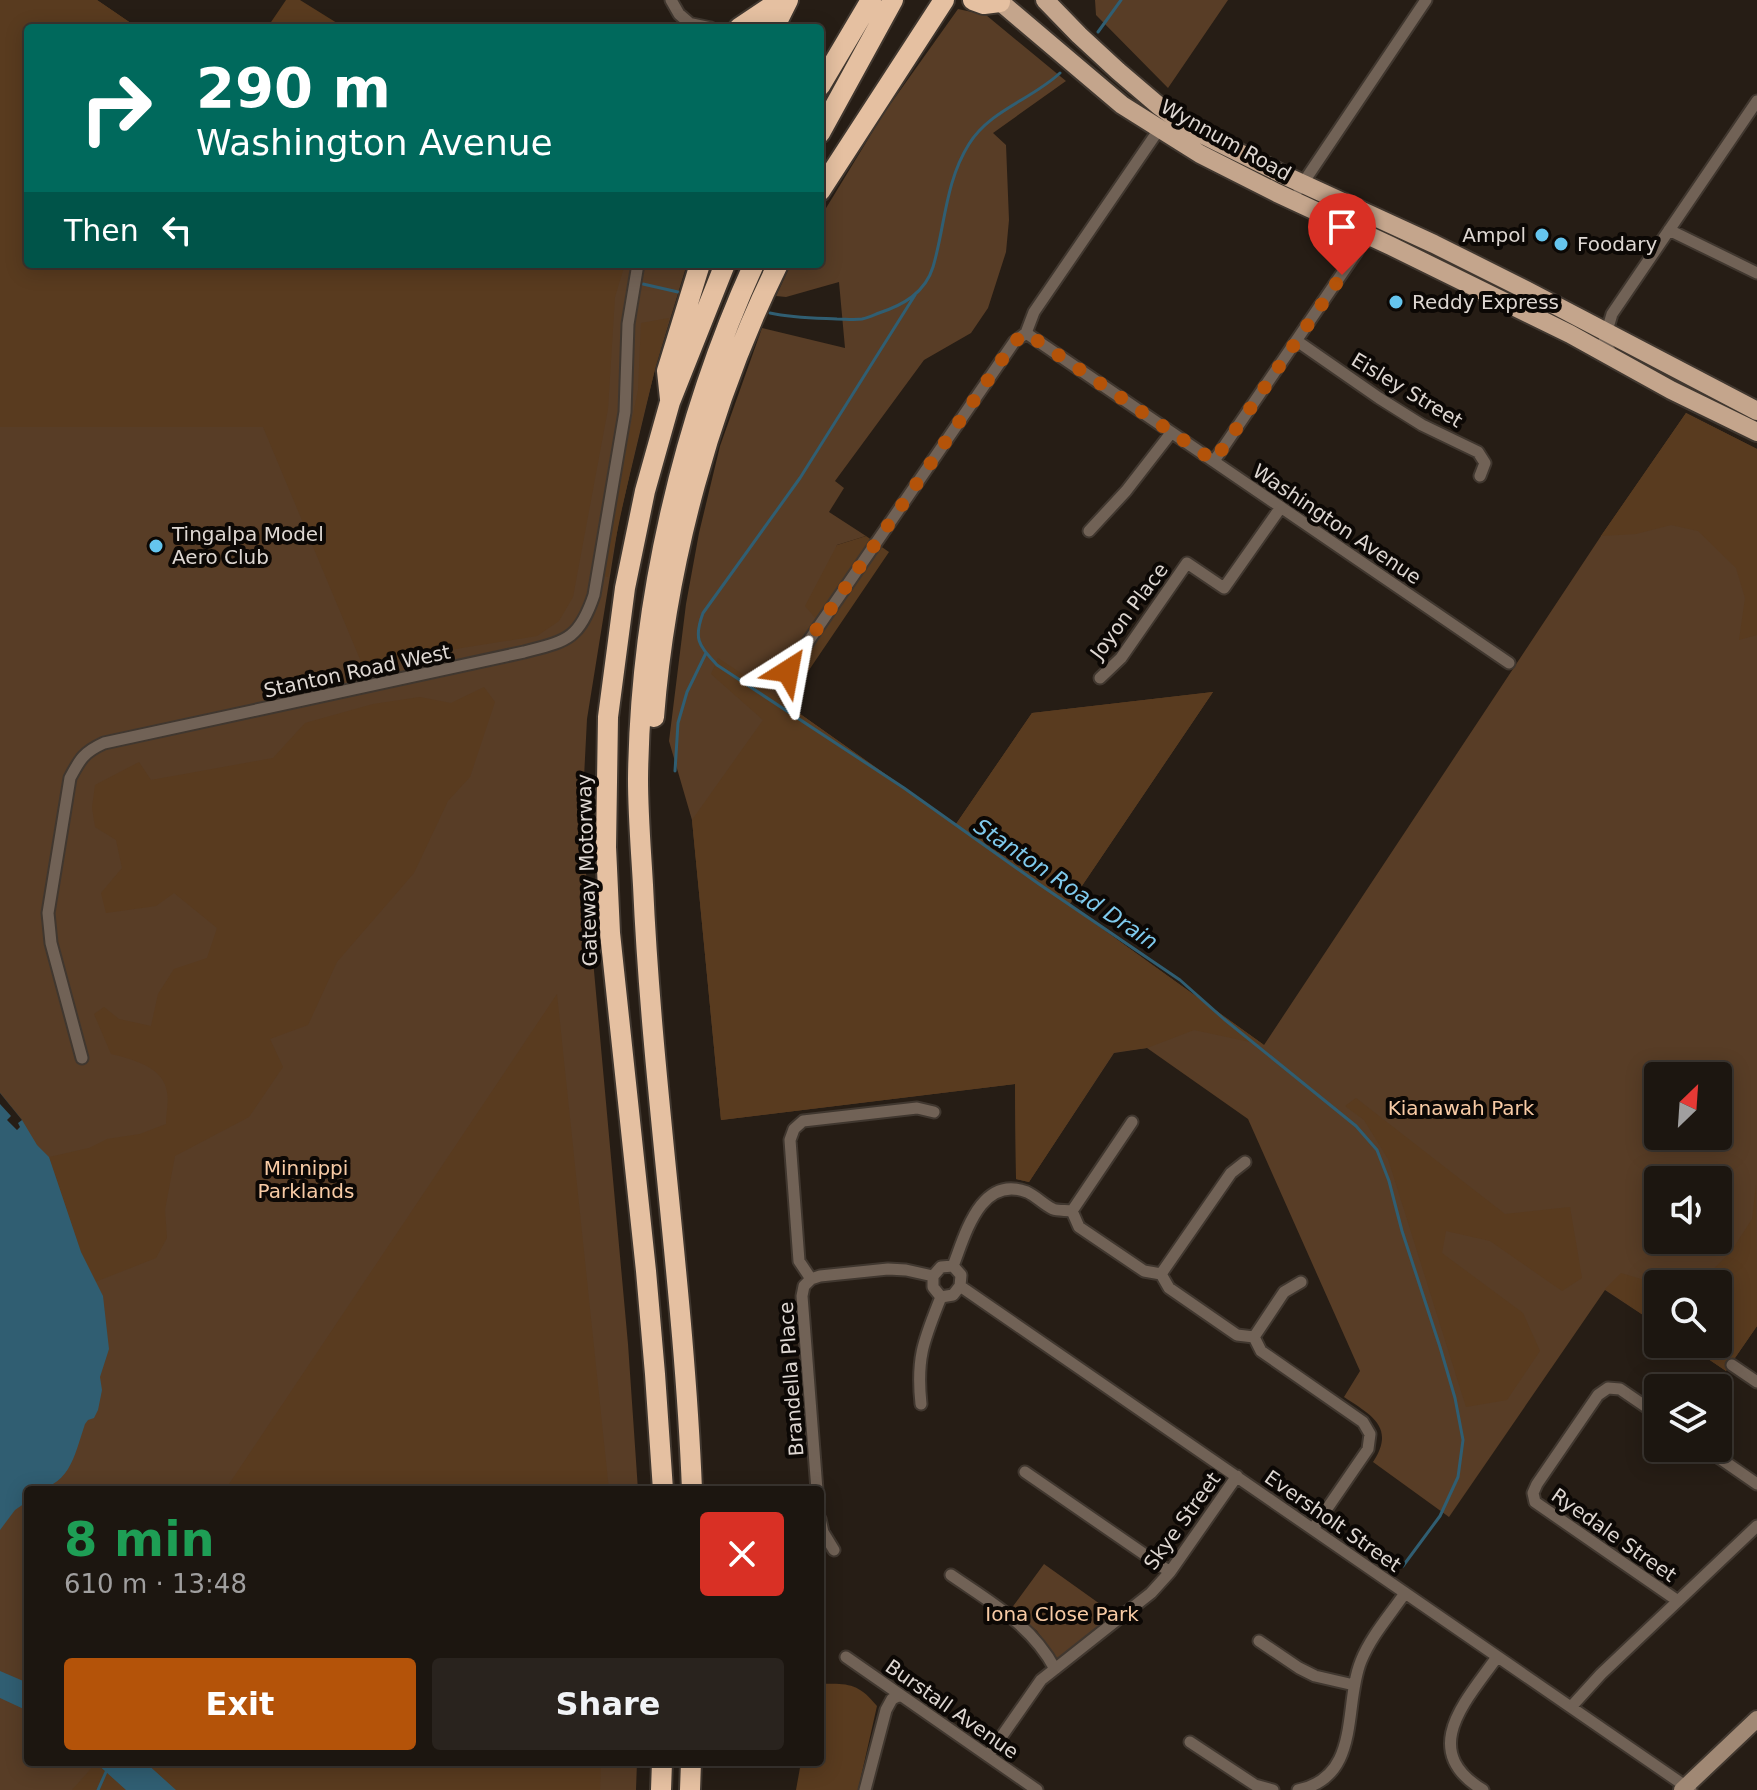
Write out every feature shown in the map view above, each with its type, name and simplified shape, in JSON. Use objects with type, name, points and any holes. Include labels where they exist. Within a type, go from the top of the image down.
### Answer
[{"type":"highway","points":[[745,24],[781,0]]},
{"type":"highway","points":[[776,24],[788,0]]},
{"type":"highway","points":[[824,79],[871,0]]},
{"type":"highway","points":[[824,126],[893,0]]},
{"type":"highway","points":[[824,185],[944,0]]},
{"type":"highway","points":[[973,0],[984,4],[999,1]]},
{"type":"highway","points":[[670,402],[667,371],[699,268]]},
{"type":"highway","name":"Gateway Motorway","points":[[663,1486],[647,1285],[610,933],[606,847],[608,717],[625,588],[645,491],[670,402],[723,268]]},
{"type":"highway","points":[[692,1486],[647,957],[638,778],[640,734],[651,621],[661,561],[688,446],[707,383],[752,268]]},
{"type":"highway","points":[[641,847],[649,831],[661,651],[682,540],[701,468],[732,373],[776,268]]},
{"type":"highway","points":[[661,1790],[662,1766]]},
{"type":"highway","points":[[690,1790],[691,1766]]},
{"type":"main road","name":"Wynnum Road","points":[[1045,0],[1164,122],[1226,168],[1531,315],[1757,432]]},
{"type":"main road","name":"Wynnum Road","points":[[999,1],[1108,94],[1434,244],[1757,411]]},
{"type":"main road","points":[[1686,1789],[1757,1719]]},
{"type":"street","points":[[671,0],[679,14],[692,24]]},
{"type":"street","points":[[1292,200],[1426,0]]},
{"type":"street","points":[[1613,357],[1604,341],[1616,308],[1757,101]]},
{"type":"street","points":[[788,671],[1014,342],[1026,333],[1034,312],[1164,122]]},
{"type":"street","points":[[1669,230],[1757,273]]},
{"type":"street","points":[[1214,461],[1366,235]]},
{"type":"street","name":"Stanton Road West","points":[[82,1058],[51,943],[48,913],[70,778],[77,764],[88,750],[104,743],[494,659],[561,642],[577,631],[586,618],[594,595],[625,412],[628,324],[637,268]]},
{"type":"street","name":"Washington Avenue","points":[[1026,333],[1509,663]]},
{"type":"street","name":"Eisley Street","points":[[1297,341],[1422,425],[1478,452],[1485,463],[1480,476]]},
{"type":"street","points":[[1089,531],[1126,491],[1171,433]]},
{"type":"street","name":"Joyon Place","points":[[1100,678],[1121,658],[1187,563],[1224,588],[1281,507]]},
{"type":"street","name":"Brandella Place","points":[[817,1486],[802,1296],[804,1286],[811,1279],[799,1261],[790,1140],[794,1129],[803,1121],[917,1108],[934,1112]]},
{"type":"street","points":[[1072,1211],[1132,1122]]},
{"type":"street","points":[[1161,1274],[1231,1173],[1245,1162]]},
{"type":"street","points":[[953,1266],[975,1210],[986,1198],[998,1192],[1014,1189],[1027,1192],[1054,1209],[1072,1211]]},
{"type":"street","points":[[1072,1211],[1079,1227],[1144,1271],[1161,1274]]},
{"type":"street","points":[[941,1297],[933,1287],[933,1276],[941,1267],[953,1266]]},
{"type":"street","points":[[941,1297],[953,1295],[960,1286],[961,1275],[953,1266]]},
{"type":"street","points":[[811,1279],[888,1269],[933,1276]]},
{"type":"street","points":[[1161,1274],[1169,1288],[1237,1335],[1254,1337]]},
{"type":"street","points":[[1254,1337],[1284,1292],[1301,1282]]},
{"type":"street","name":"Eversholt Street","points":[[960,1286],[1686,1789]]},
{"type":"street","points":[[921,1404],[918,1376],[920,1356],[941,1297]]},
{"type":"street","points":[[1254,1337],[1261,1351],[1363,1422],[1370,1434],[1368,1449],[1313,1529]]},
{"type":"street","points":[[1732,1365],[1757,1382]]},
{"type":"street","name":"Ryedale Street","points":[[1644,1405],[1620,1389],[1608,1388],[1598,1395],[1533,1493],[1535,1502],[1678,1601]]},
{"type":"street","points":[[1725,1462],[1757,1484]]},
{"type":"street","points":[[1025,1472],[1170,1572]]},
{"type":"street","name":"Skye Street","points":[[988,1756],[1041,1680],[1151,1593],[1170,1572],[1237,1476]]},
{"type":"street","points":[[1571,1707],[1601,1674],[1757,1526]]},
{"type":"street","points":[[824,1534],[834,1550]]},
{"type":"street","points":[[951,1575],[1015,1619],[1047,1652],[1055,1669]]},
{"type":"street","points":[[1298,1790],[1318,1783],[1338,1761],[1352,1718],[1354,1685],[1360,1664],[1367,1647],[1405,1593]]},
{"type":"street","points":[[1259,1641],[1315,1676],[1354,1685]]},
{"type":"street","name":"Burstall Avenue","points":[[846,1657],[1037,1790]]},
{"type":"street","points":[[1483,1790],[1459,1770],[1452,1753],[1450,1735],[1455,1717],[1497,1657]]},
{"type":"street","points":[[865,1790],[886,1710],[892,1699],[900,1695]]},
{"type":"street","points":[[1190,1742],[1255,1785],[1273,1790]]},
{"type":"green space","name":"Minnippi Parklands","points":[[0,0],[97,0],[132,24],[24,24],[24,268],[686,268],[655,369],[619,520],[587,719],[583,797],[587,894],[628,1344],[638,1486],[24,1486],[24,1766],[637,1766],[636,1790],[0,1790]]},
{"type":"green space","points":[[1095,0],[1228,0],[1168,88],[1096,15]]},
{"type":"green space","name":"Kianawah Park","points":[[958,9],[986,15],[1066,81],[993,133],[1006,145],[1009,220],[1006,252],[988,308],[971,333],[924,360],[835,481],[844,488],[829,512],[866,536],[837,545],[824,628],[779,699],[956,824],[1032,713],[1213,692],[1069,905],[1264,1045],[1686,413],[1757,449],[1757,1326],[1726,1371],[1707,1358],[1732,1358],[1732,1270],[1644,1270],[1644,1316],[1605,1290],[1449,1517],[1373,1462],[1382,1440],[1381,1431],[1371,1416],[1344,1397],[1360,1371],[1248,1119],[1147,1048],[1114,1053],[1029,1182],[1016,1179],[1015,1084],[721,1120],[692,820],[669,741],[686,604],[699,533],[720,446],[762,328],[845,348],[839,282],[786,297],[776,296],[789,268],[824,268],[824,211],[884,113]]},
{"type":"green space","name":"Iona Close Park","points":[[1044,1564],[1114,1614],[1057,1660],[1037,1631],[1011,1609]]},
{"type":"shaded area","points":[[0,0],[97,0],[132,24],[24,24],[24,268],[624,268],[615,297],[608,409],[573,597],[559,621],[537,636],[362,664],[263,427],[0,427]]},
{"type":"shaded area","points":[[286,0],[300,0],[339,24],[270,24]]},
{"type":"shaded area","points":[[669,318],[636,447],[608,577],[604,576],[613,515],[638,390],[641,323]]},
{"type":"shaded area","points":[[1686,413],[1757,449],[1757,635],[1739,640],[1745,598],[1736,568],[1698,531],[1671,525],[1636,534],[1601,536]]},
{"type":"shaded area","points":[[866,536],[889,552],[786,704],[956,824],[1032,713],[1213,692],[1069,905],[1264,1045],[1194,1030],[1147,1048],[1114,1052],[1029,1182],[1016,1179],[1015,1084],[721,1120],[692,820],[763,720],[711,674],[718,658],[779,698],[824,628],[805,606],[837,545]]},
{"type":"shaded area","points":[[484,687],[495,702],[470,777],[448,801],[414,873],[337,962],[308,1025],[270,1039],[283,1067],[249,1117],[175,1156],[165,1210],[167,1238],[156,1258],[95,1282],[81,1252],[49,1157],[89,1148],[107,1139],[140,1134],[166,1124],[168,1100],[165,1083],[154,1070],[111,1054],[94,1014],[104,1007],[119,1019],[151,1026],[158,994],[174,969],[207,958],[217,928],[174,893],[156,906],[106,913],[101,893],[122,868],[116,840],[95,827],[92,808],[95,785],[139,762],[151,780],[273,758],[305,723],[373,704],[420,697],[451,703]]},
{"type":"shaded area","points":[[557,994],[609,1486],[228,1486]]},
{"type":"shaded area","points":[[1356,1098],[1505,1214],[1570,1207],[1582,1278],[1562,1291],[1490,1241],[1446,1231],[1442,1253],[1523,1313],[1540,1351],[1507,1400],[1466,1407],[1388,1159],[1364,1120],[1345,1106]]},
{"type":"shaded area","points":[[1756,1185],[1757,1326],[1726,1371],[1707,1358],[1732,1358],[1732,1270],[1712,1270],[1732,1254],[1752,1219]]},
{"type":"shaded area","points":[[1621,1273],[1644,1280],[1644,1315],[1605,1289]]},
{"type":"shaded area","points":[[824,1684],[853,1686],[865,1693],[877,1706],[858,1790],[796,1790],[800,1766],[824,1766]]},
{"type":"shaded area","points":[[93,1766],[99,1766],[126,1790],[72,1790]]},
{"type":"shaded area","points":[[149,1766],[601,1766],[600,1790],[176,1790]]},
{"type":"water","points":[[0,1093],[49,1157],[81,1252],[103,1296],[109,1349],[100,1377],[102,1390],[98,1410],[94,1418],[85,1424],[68,1469],[49,1486],[24,1486],[24,1504],[15,1510],[0,1530]]},
{"type":"water","points":[[0,1671],[24,1681],[24,1709],[0,1698]]},
{"type":"water","points":[[99,1766],[149,1766],[176,1790],[126,1790]]},
{"type":"pier","points":[[0,1093],[22,1120],[17,1130],[7,1120],[11,1116],[0,1104]]},
{"type":"waterway","name":"Stanton Road Drain","points":[[1098,32],[1121,0]]},
{"type":"waterway","name":"Stanton Road Drain","points":[[770,313],[804,318],[862,319],[912,297],[925,284],[933,267],[950,189],[969,144],[988,122],[1060,73]]},
{"type":"waterway","points":[[643,284],[678,292]]},
{"type":"waterway","name":"Stanton Road Drain","points":[[915,295],[800,478],[703,613],[698,630],[700,642],[717,665],[904,788],[1180,980],[1356,1126],[1377,1150],[1440,1347],[1463,1440],[1458,1477],[1440,1516],[1403,1566]]},
{"type":"waterway","points":[[675,771],[678,723],[687,692],[706,653]]},
{"type":"waterway","points":[[98,1790],[106,1772]]},
{"type":"place","name":"Ampol","points":[[1542,235]]},
{"type":"place","name":"Foodary","points":[[1561,244]]},
{"type":"place","name":"Reddy Express","points":[[1396,302]]},
{"type":"place","name":"Tingalpa Model Aero Club","points":[[156,546]]},
{"type":"route","points":[[788,671],[1014,342],[1026,333],[1214,461],[1342,275]]}]
